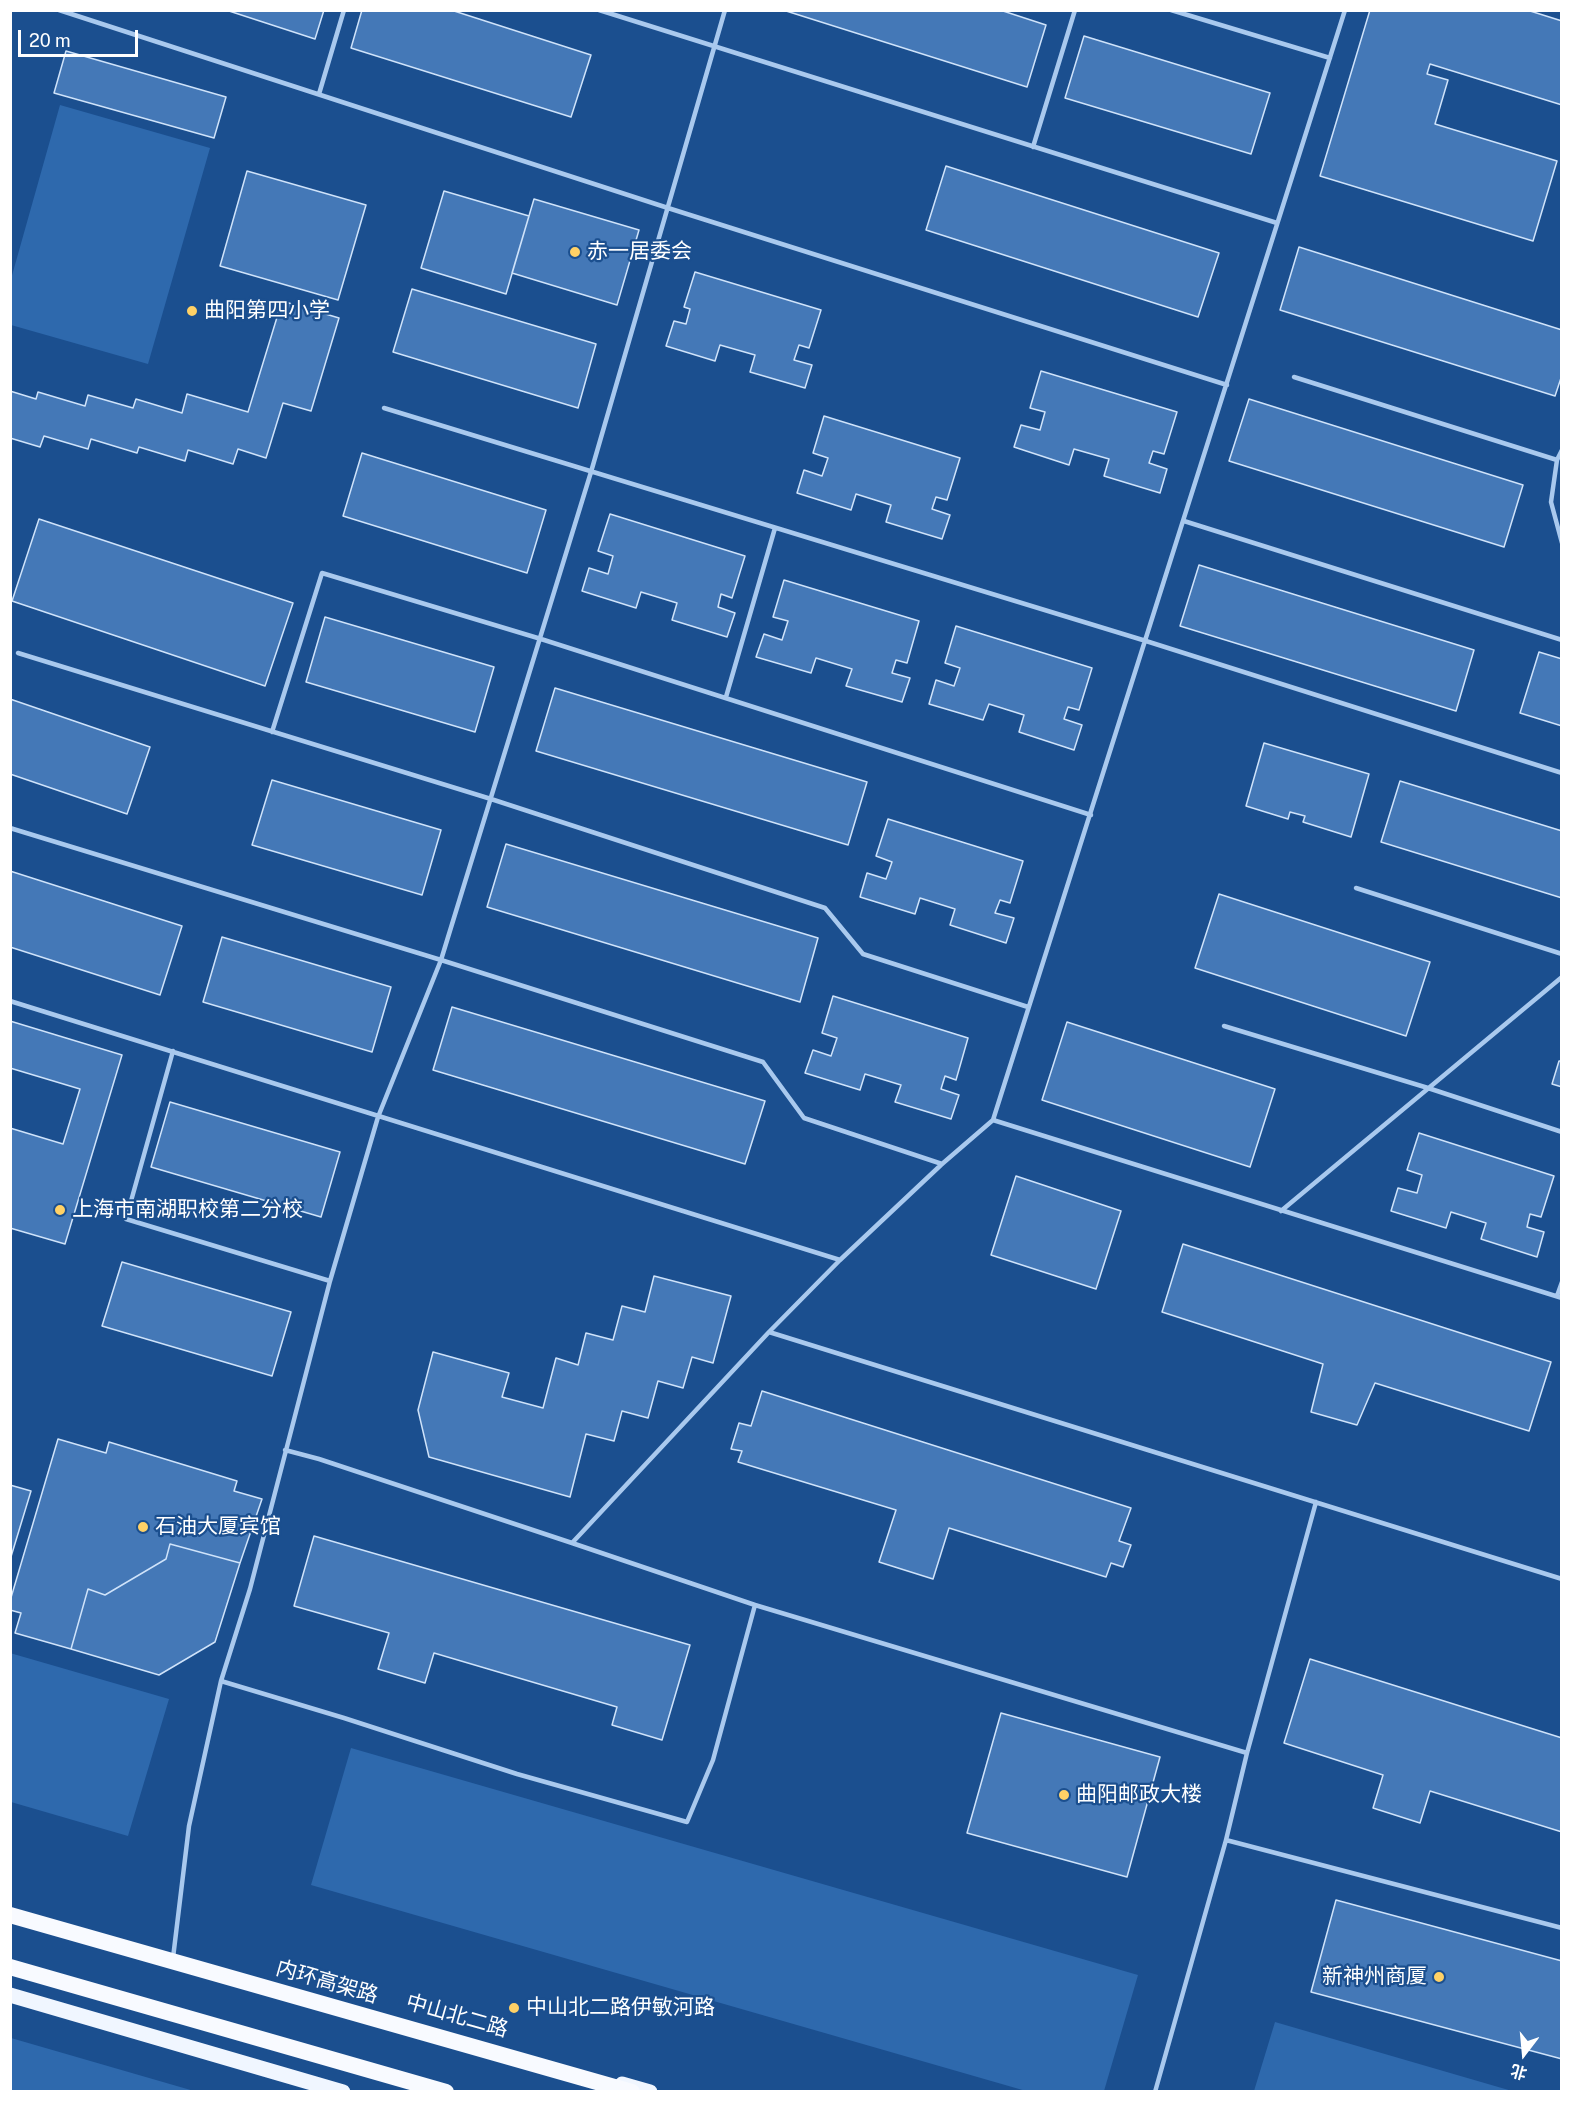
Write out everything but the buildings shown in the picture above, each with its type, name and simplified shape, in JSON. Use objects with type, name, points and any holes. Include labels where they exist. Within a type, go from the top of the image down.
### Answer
[{"type":"highway","name":"内环高架路","points":[[10,1914],[632,2091]]},
{"type":"highway","points":[[10,1967],[446,2091]]},
{"type":"main road","name":"中山北二路","points":[[10,1914],[650,2091]]},
{"type":"main road","points":[[10,1995],[343,2091]]},
{"type":"lane","points":[[59,10],[668,208],[1227,385]]},
{"type":"lane","points":[[319,94],[344,10]]},
{"type":"lane","points":[[598,10],[1277,223]]},
{"type":"lane","points":[[173,1958],[189,1826],[221,1681],[250,1589],[330,1281],[378,1117],[441,960],[541,639],[725,10]]},
{"type":"lane","points":[[1033,147],[1075,10]]},
{"type":"lane","points":[[1171,10],[1330,58]]},
{"type":"lane","points":[[572,1543],[769,1332],[840,1260],[942,1164],[993,1120],[1345,10]]},
{"type":"lane","points":[[1294,377],[1557,460]]},
{"type":"lane","points":[[384,408],[1146,641],[1562,773]]},
{"type":"lane","points":[[1562,450],[1557,460],[1551,502],[1562,543]]},
{"type":"lane","points":[[1184,520],[1562,640]]},
{"type":"lane","points":[[726,698],[775,528]]},
{"type":"lane","points":[[272,732],[322,573],[541,639],[1091,815]]},
{"type":"lane","points":[[18,653],[491,799],[825,908],[863,954],[1028,1007]]},
{"type":"lane","points":[[10,828],[441,960],[763,1062],[804,1118],[942,1164]]},
{"type":"lane","points":[[1356,888],[1562,954]]},
{"type":"lane","points":[[1281,1211],[1562,976]]},
{"type":"lane","points":[[10,1001],[840,1260]]},
{"type":"lane","points":[[1224,1026],[1428,1088],[1562,1132]]},
{"type":"lane","points":[[173,1051],[126,1219],[330,1281]]},
{"type":"lane","points":[[993,1120],[1559,1297],[1562,1282]]},
{"type":"lane","points":[[769,1332],[1562,1579]]},
{"type":"lane","points":[[285,1450],[319,1459],[754,1605],[1247,1753]]},
{"type":"lane","points":[[1155,2091],[1226,1840],[1247,1753],[1316,1502]]},
{"type":"lane","points":[[221,1681],[517,1774],[687,1822],[713,1760],[754,1605]]},
{"type":"lane","points":[[1226,1840],[1562,1928]]},
{"type":"shaded area","points":[[60,105],[210,148],[148,364],[11,325],[11,279]]},
{"type":"shaded area","points":[[10,1653],[169,1699],[128,1836],[11,1802]]},
{"type":"shaded area","points":[[351,1748],[1138,1975],[1104,2091],[1026,2091],[311,1885]]},
{"type":"shaded area","points":[[1275,2022],[1512,2091],[1254,2091]]},
{"type":"shaded area","points":[[11,2038],[194,2091],[11,2091]]},
{"type":"place","name":"赤一居委会","points":[[575,252]]},
{"type":"place","name":"曲阳第四小学","points":[[192,311]]},
{"type":"place","name":"上海市南湖职校第二分校","points":[[60,1210]]},
{"type":"place","name":"石油大厦宾馆","points":[[143,1527]]},
{"type":"place","name":"曲阳邮政大楼","points":[[1064,1795]]},
{"type":"place","name":"新神州商厦","points":[[1439,1977]]},
{"type":"place","name":"中山北二路伊敏河路","points":[[514,2008]]}]
